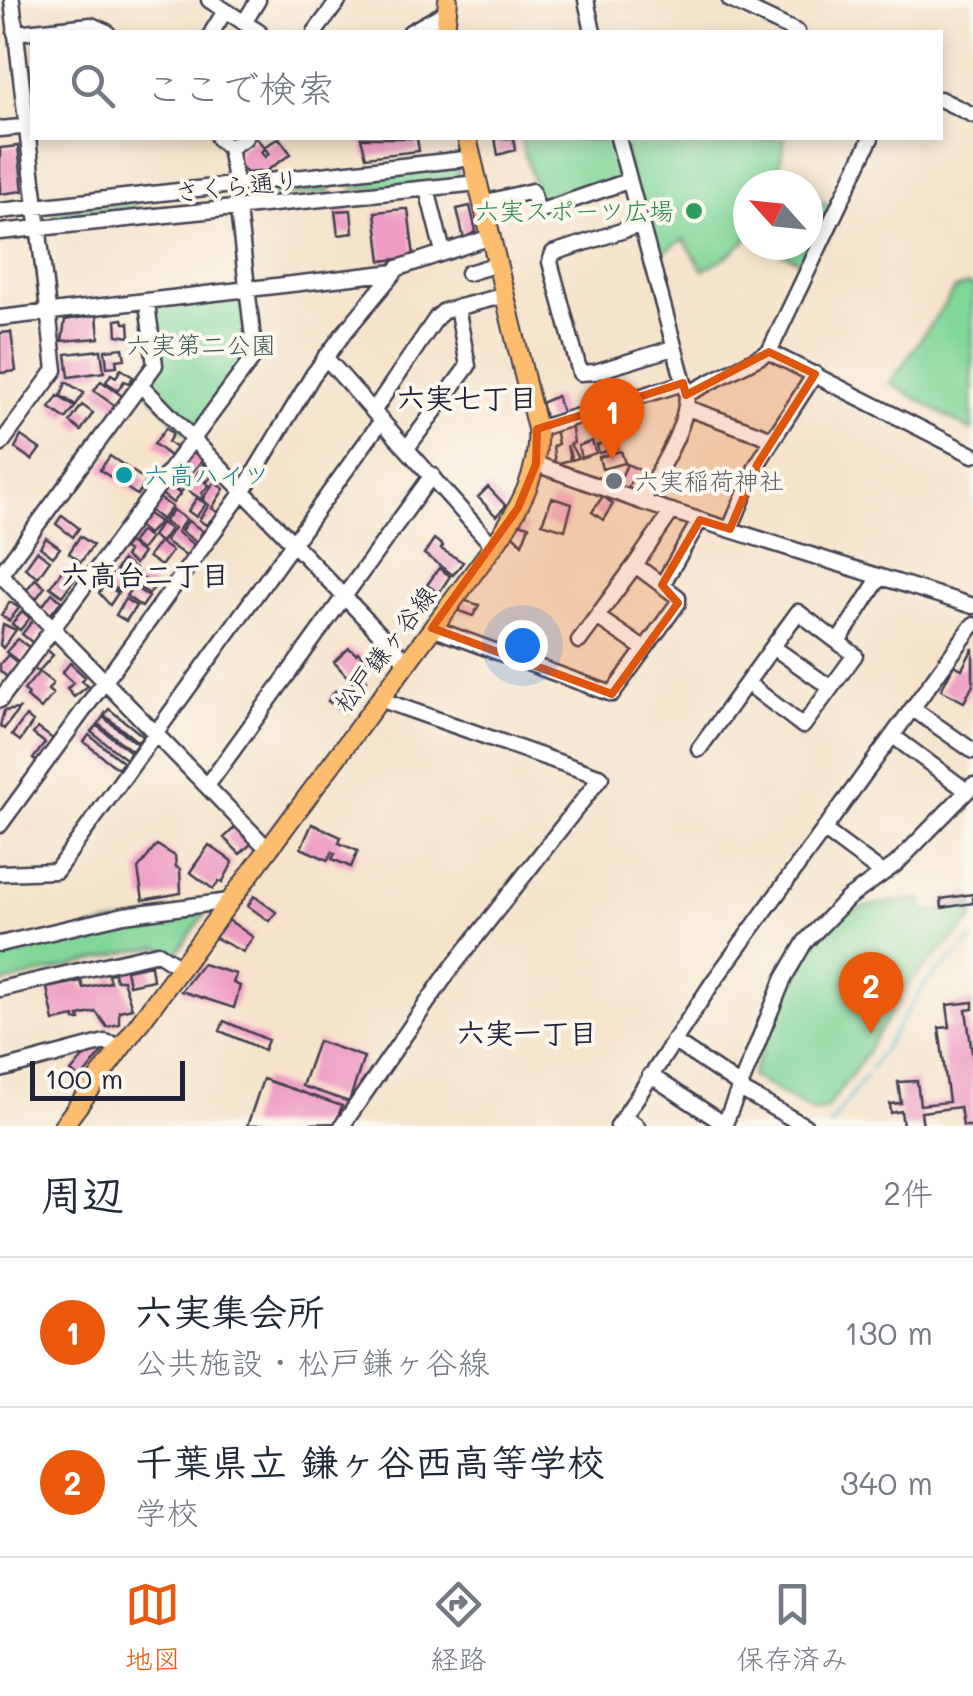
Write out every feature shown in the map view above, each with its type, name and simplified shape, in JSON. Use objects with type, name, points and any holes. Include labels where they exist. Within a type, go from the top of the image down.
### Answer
[{"type":"main road","name":"松戸鎌ヶ谷線","points":[[63,1126],[494,546],[518,508],[536,464],[537,428],[468,140]]},
{"type":"street","points":[[0,130],[29,126],[12,0]]},
{"type":"street","points":[[209,0],[256,30]]},
{"type":"street","points":[[244,23],[258,0]]},
{"type":"street","points":[[316,30],[339,0]]},
{"type":"street","points":[[586,0],[594,30]]},
{"type":"street","points":[[730,0],[794,30]]},
{"type":"street","points":[[413,30],[447,6]]},
{"type":"street","points":[[213,30],[225,10]]},
{"type":"street","points":[[49,30],[91,25],[102,30]]},
{"type":"street","points":[[15,34],[30,32]]},
{"type":"street","points":[[943,100],[973,115]]},
{"type":"street","points":[[0,446],[54,370],[30,140]]},
{"type":"street","points":[[618,140],[685,395],[642,502]]},
{"type":"street","points":[[537,428],[685,395],[770,352],[870,140]]},
{"type":"street","points":[[223,143],[236,184]]},
{"type":"street","name":"さくら通り","points":[[0,211],[472,158]]},
{"type":"street","points":[[483,204],[532,191],[538,212],[628,181]]},
{"type":"street","name":"さくら通り","points":[[0,232],[478,183]]},
{"type":"street","points":[[426,189],[443,252]]},
{"type":"street","points":[[0,700],[254,355],[238,210]]},
{"type":"street","points":[[640,226],[552,253],[550,262],[580,373],[673,348]]},
{"type":"street","points":[[0,318],[395,272],[492,237]]},
{"type":"street","points":[[468,273],[498,264]]},
{"type":"street","points":[[0,825],[242,493],[325,356],[395,272]]},
{"type":"street","points":[[0,873],[56,872],[293,544],[437,317],[456,307],[506,295]]},
{"type":"street","points":[[148,303],[155,364],[0,574],[268,848]]},
{"type":"street","points":[[408,448],[468,366],[456,307]]},
{"type":"street","points":[[770,352],[973,455]]},
{"type":"street","points":[[325,356],[494,546]]},
{"type":"street","points":[[730,530],[757,465],[814,374]]},
{"type":"street","points":[[140,384],[406,661]]},
{"type":"street","points":[[685,395],[772,438]]},
{"type":"street","points":[[536,464],[642,502],[973,606]]},
{"type":"street","points":[[206,786],[432,475]]},
{"type":"street","points":[[579,641],[672,511]]},
{"type":"street","points":[[662,585],[700,520]]},
{"type":"street","points":[[432,628],[612,694],[678,603],[678,596],[635,565]]},
{"type":"street","points":[[838,642],[880,577]]},
{"type":"street","points":[[700,750],[772,646],[798,612],[856,655],[803,726],[747,683]]},
{"type":"street","points":[[597,616],[644,649]]},
{"type":"street","points":[[637,1126],[621,1121],[650,1075],[973,625]]},
{"type":"street","points":[[772,646],[830,688]]},
{"type":"street","points":[[342,1126],[447,974],[601,777],[378,699]]},
{"type":"street","points":[[914,709],[973,751]]},
{"type":"street","points":[[650,1075],[724,1125],[784,978],[805,942],[832,912],[882,873],[970,788],[894,736]]},
{"type":"street","points":[[825,831],[882,873]]},
{"type":"street","points":[[0,944],[124,915],[229,900]]},
{"type":"street","points":[[0,987],[158,953],[180,967]]},
{"type":"street","points":[[673,1041],[806,1126]]},
{"type":"street","points":[[0,1070],[105,1042],[121,1046]]},
{"type":"highlighted area","points":[[769,352],[815,374],[757,465],[730,529],[700,520],[662,585],[678,603],[612,694],[432,628],[518,508],[536,464],[537,429],[683,383],[686,395]]},
{"type":"green space","points":[[613,140],[622,175],[618,180],[541,207],[521,141]]},
{"type":"green space","name":"六実スポーツ広場","points":[[622,140],[785,140],[779,170],[733,170],[733,251],[703,270],[684,239],[652,259]]},
{"type":"green space","points":[[456,166],[460,175],[452,180],[357,190],[352,187],[355,177]]},
{"type":"green space","points":[[327,180],[329,192],[253,198],[257,188]]},
{"type":"green space","points":[[134,202],[136,213],[52,220],[56,210]]},
{"type":"green space","points":[[823,202],[834,208],[823,231]]},
{"type":"green space","points":[[973,286],[972,431],[890,383],[955,289]]},
{"type":"green space","name":"六実第二公園","points":[[248,290],[255,355],[192,440],[140,384],[155,364],[147,303]]},
{"type":"green space","points":[[921,899],[926,913],[973,904],[973,919],[909,983],[858,1066],[826,1109],[814,1112],[751,1076],[790,988],[830,925],[844,914],[862,908]]},
{"type":"green space","points":[[204,908],[207,911],[177,953],[158,947],[132,951],[0,984],[0,953],[108,924]]},
{"type":"building","points":[[253,140],[264,147],[280,140],[291,154],[266,171],[247,173],[236,156]]},
{"type":"building","points":[[362,140],[417,140],[419,151],[366,157]]},
{"type":"building","points":[[495,140],[513,140],[515,150],[498,155]]},
{"type":"building","points":[[18,146],[23,191],[0,194],[0,148]]},
{"type":"building","points":[[470,206],[476,231],[464,239],[457,209]]},
{"type":"building","points":[[408,209],[414,257],[381,261],[375,212]]},
{"type":"building","points":[[351,210],[353,233],[338,235],[335,211]]},
{"type":"building","points":[[97,315],[99,338],[62,341],[65,320]]},
{"type":"building","points":[[116,320],[129,323],[130,337],[117,335]]},
{"type":"building","points":[[11,332],[16,371],[0,373],[0,333]]},
{"type":"building","points":[[123,348],[125,359],[116,360],[117,366],[107,367],[105,350]]},
{"type":"building","points":[[101,350],[104,372],[69,377],[66,354]]},
{"type":"building","points":[[121,369],[133,377],[118,390],[106,382]]},
{"type":"building","points":[[101,381],[125,398],[118,408],[94,391]]},
{"type":"building","points":[[66,382],[84,393],[76,405],[61,396]]},
{"type":"building","points":[[58,396],[75,407],[66,419],[50,408]]},
{"type":"building","points":[[557,396],[564,418],[547,422],[541,403]]},
{"type":"building","points":[[82,405],[93,413],[81,431],[70,422]]},
{"type":"building","points":[[571,423],[574,443],[570,444],[578,458],[572,460],[567,445],[570,460],[555,464],[555,428]]},
{"type":"building","points":[[166,428],[173,434],[168,442],[176,448],[170,456],[154,444]]},
{"type":"building","points":[[21,436],[40,449],[32,460],[15,448]]},
{"type":"building","points":[[615,439],[618,448],[599,453],[597,445]]},
{"type":"building","points":[[592,441],[596,453],[581,458],[578,446]]},
{"type":"building","points":[[194,450],[204,458],[190,475],[180,466]]},
{"type":"building","points":[[621,451],[625,463],[602,469],[599,457]]},
{"type":"building","name":"六高ハイツ","points":[[110,456],[147,481],[137,495],[100,470]]},
{"type":"building","points":[[210,462],[217,469],[207,482],[197,474],[203,464]]},
{"type":"building","points":[[627,464],[642,471],[627,490],[617,487]]},
{"type":"building","points":[[180,469],[192,479],[181,492],[169,482]]},
{"type":"building","points":[[196,476],[209,485],[202,500],[186,489]]},
{"type":"building","points":[[215,481],[224,489],[212,508],[218,513],[206,525],[199,520],[209,505],[204,501],[205,495]]},
{"type":"building","points":[[167,484],[180,494],[173,503],[160,493]]},
{"type":"building","points":[[488,487],[506,506],[496,516],[478,497]]},
{"type":"building","points":[[603,496],[613,504],[603,520],[592,512]]},
{"type":"building","points":[[158,497],[172,507],[162,520],[148,509]]},
{"type":"building","points":[[197,498],[206,504],[196,517],[188,511]]},
{"type":"building","points":[[552,498],[572,504],[565,530],[542,523]]},
{"type":"building","points":[[173,510],[186,519],[177,532],[197,547],[189,558],[165,541],[174,528],[164,522]]},
{"type":"building","points":[[148,514],[160,522],[148,534],[137,525]]},
{"type":"building","points":[[62,515],[79,528],[73,537],[56,524]]},
{"type":"building","points":[[188,521],[203,531],[196,542],[181,531]]},
{"type":"building","points":[[161,523],[170,529],[161,542],[152,536]]},
{"type":"building","points":[[518,523],[529,526],[522,544],[512,534]]},
{"type":"building","points":[[140,531],[150,538],[141,550],[131,543]]},
{"type":"building","points":[[80,536],[93,545],[81,562],[69,553]]},
{"type":"building","points":[[46,538],[60,548],[53,557],[40,547]]},
{"type":"building","points":[[434,539],[443,546],[441,549],[463,562],[453,575],[424,554]]},
{"type":"building","points":[[159,542],[172,551],[161,566],[148,557]]},
{"type":"building","points":[[128,543],[143,553],[135,564],[125,557],[128,552],[123,549]]},
{"type":"building","points":[[37,551],[50,560],[38,577],[25,568]]},
{"type":"building","points":[[122,560],[135,569],[128,579],[116,570]]},
{"type":"building","points":[[439,568],[450,576],[439,593],[427,585]]},
{"type":"building","points":[[63,569],[75,578],[62,596],[50,587]]},
{"type":"building","points":[[114,573],[126,582],[119,591],[107,583]]},
{"type":"building","points":[[140,576],[155,586],[149,594],[135,584]]},
{"type":"building","points":[[35,579],[45,587],[36,599],[25,592]]},
{"type":"building","points":[[105,584],[118,593],[110,605],[99,593]]},
{"type":"building","points":[[133,586],[149,597],[142,607],[126,596]]},
{"type":"building","points":[[423,586],[430,593],[423,600],[416,593]]},
{"type":"building","points":[[52,593],[61,601],[50,615],[41,608]]},
{"type":"building","points":[[125,599],[136,606],[126,621],[116,615]]},
{"type":"building","points":[[463,600],[479,605],[473,616],[459,611]]},
{"type":"building","points":[[10,602],[19,608],[9,621],[1,615]]},
{"type":"building","points":[[22,611],[30,618],[20,630],[12,624]]},
{"type":"building","points":[[35,618],[46,627],[33,643],[22,634]]},
{"type":"building","points":[[3,624],[16,630],[3,648],[0,645]]},
{"type":"building","points":[[18,639],[30,648],[19,662],[6,652]]},
{"type":"building","points":[[349,648],[369,664],[363,671],[366,681],[362,693],[334,662]]},
{"type":"building","points":[[973,648],[973,685],[964,702],[941,690],[954,665],[962,669]]},
{"type":"building","points":[[46,649],[53,655],[38,672],[33,668]]},
{"type":"building","points":[[8,655],[18,663],[7,677],[0,671],[0,664]]},
{"type":"building","points":[[70,663],[85,677],[82,681],[88,686],[74,697],[67,689],[73,683],[62,673]]},
{"type":"building","points":[[39,672],[53,683],[48,690],[53,694],[41,709],[24,690]]},
{"type":"building","points":[[335,691],[350,706],[344,713],[328,701]]},
{"type":"building","points":[[19,709],[4,729],[0,726],[4,711]]},
{"type":"building","points":[[109,709],[143,736],[138,742],[104,715]]},
{"type":"building","points":[[26,716],[33,722],[20,741],[12,735]]},
{"type":"building","points":[[103,717],[137,744],[132,751],[98,724]]},
{"type":"building","points":[[97,726],[131,752],[126,759],[91,732]]},
{"type":"building","points":[[38,728],[57,742],[41,765],[33,759],[45,743],[33,734]]},
{"type":"building","points":[[89,735],[123,762],[118,769],[84,742]]},
{"type":"building","points":[[312,824],[341,837],[339,843],[358,851],[351,867],[332,859],[332,852],[328,860],[301,848]]},
{"type":"building","points":[[236,826],[252,843],[240,854],[224,838]]},
{"type":"building","points":[[157,845],[175,856],[181,893],[143,900],[138,869]]},
{"type":"building","points":[[209,845],[233,862],[222,883],[219,881],[213,889],[190,872]]},
{"type":"building","points":[[973,894],[973,903],[942,908],[941,899]]},
{"type":"building","points":[[254,896],[276,912],[269,921],[248,906]]},
{"type":"building","points":[[227,919],[253,937],[243,952],[214,937]]},
{"type":"building","points":[[202,964],[236,974],[233,983],[240,986],[234,1008],[181,991]]},
{"type":"building","points":[[151,965],[153,980],[129,985],[126,970]]},
{"type":"building","points":[[114,973],[116,980],[123,980],[132,1008],[119,1011],[119,1024],[107,1027],[96,1012],[79,1016],[80,1020],[75,1017],[54,1021],[47,988],[81,981],[83,988],[110,982],[108,974]]},
{"type":"building","points":[[973,1002],[973,1009],[966,1010],[973,1060],[973,1126],[963,1126],[960,1107],[921,1112],[923,1126],[903,1126],[901,1111],[891,1113],[890,1104],[901,1103],[898,1082],[917,1081],[920,1105],[949,1102],[939,1028],[950,1027],[947,1005]]},
{"type":"building","points":[[224,1021],[268,1040],[264,1050],[220,1031]]},
{"type":"building","points":[[318,1041],[364,1057],[349,1102],[302,1086]]},
{"type":"building","points":[[99,1048],[103,1051],[81,1079],[71,1072],[87,1053]]},
{"type":"building","points":[[263,1079],[342,1106],[336,1123],[247,1126]]},
{"type":"waterway","points":[[964,948],[973,940]]},
{"type":"waterway","points":[[871,1068],[926,983],[959,952]]},
{"type":"waterway","points":[[830,1126],[866,1075]]},
{"type":"place","name":"六実スポーツ広場","points":[[694,211]]},
{"type":"place","name":"六実集会所","points":[[612,460]]},
{"type":"place","name":"六高ハイツ","points":[[124,475]]},
{"type":"place","name":"六実稲荷神社","points":[[614,481]]},
{"type":"place","name":"千葉県立 鎌ヶ谷西高等学校","points":[[871,1034]]},
{"type":"district","name":"六実七丁目","points":[[467,398]]},
{"type":"district","name":"六高台二丁目","points":[[145,575]]},
{"type":"district","name":"六実一丁目","points":[[527,1033]]}]
